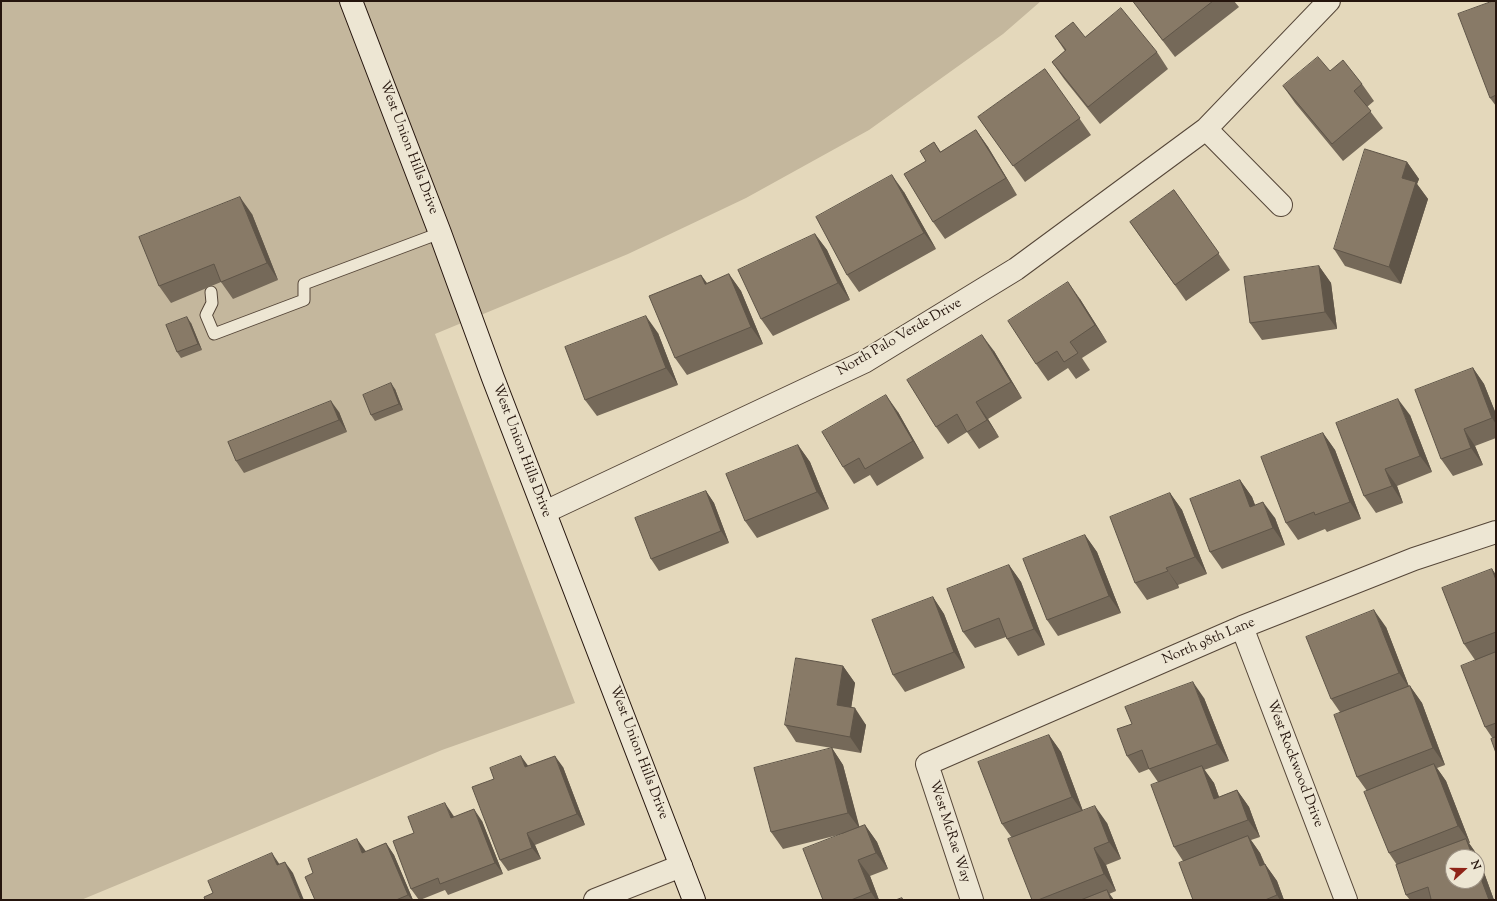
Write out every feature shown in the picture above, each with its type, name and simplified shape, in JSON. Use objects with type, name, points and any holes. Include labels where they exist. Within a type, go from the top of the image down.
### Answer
[{"type":"street","name":"West Union Hills Drive","points":[[351,1],[440,232],[493,378],[694,900]]},
{"type":"street","name":"North Palo Verde Drive","points":[[545,512],[864,362],[1016,269],[1206,129],[1329,1]]},
{"type":"street","points":[[1206,129],[1281,205]]},
{"type":"street","name":"North 98th Lane","points":[[926,764],[1242,627],[1414,559],[1496,532]]},
{"type":"street","name":"West Rockwood Drive","points":[[1242,627],[1346,900]]},
{"type":"street","name":"West McRae Way","points":[[926,764],[972,900]]},
{"type":"street","points":[[595,900],[681,866]]},
{"type":"lane","points":[[211,292],[212,303],[206,315],[214,334],[304,300],[304,284],[440,232]]},
{"type":"shaded area","points":[[1,1],[1041,1],[1003,34],[869,130],[746,198],[628,254],[435,334],[575,703],[442,750],[81,900],[1,900]]},
{"type":"building","points":[[1133,1],[1213,1],[1163,40]]},
{"type":"building","points":[[1496,1],[1496,95],[1490,98],[1458,14]]},
{"type":"building","points":[[1121,8],[1157,52],[1088,107],[1052,62],[1066,50],[1055,36],[1073,22],[1085,37]]},
{"type":"building","points":[[1318,57],[1330,71],[1343,60],[1362,84],[1354,91],[1371,111],[1332,144],[1283,86]]},
{"type":"building","points":[[1045,69],[1080,118],[1013,166],[978,117]]},
{"type":"building","points":[[976,130],[1006,178],[933,222],[904,174],[926,161],[920,151],[934,142],[940,152]]},
{"type":"building","points":[[1365,149],[1407,162],[1402,178],[1416,182],[1389,267],[1334,249]]},
{"type":"building","points":[[892,175],[924,233],[847,275],[816,217]]},
{"type":"building","points":[[1174,190],[1219,253],[1175,285],[1130,222]]},
{"type":"building","points":[[240,197],[267,263],[221,282],[214,264],[159,286],[139,237]]},
{"type":"building","points":[[815,234],[838,283],[761,319],[738,270]]},
{"type":"building","points":[[1319,266],[1325,312],[1250,323],[1244,277]]},
{"type":"building","points":[[729,274],[751,327],[675,358],[649,296],[701,275],[705,284]]},
{"type":"building","points":[[1068,282],[1095,325],[1070,342],[1078,353],[1064,362],[1057,351],[1036,364],[1008,321]]},
{"type":"building","points":[[646,316],[666,368],[585,400],[565,347]]},
{"type":"building","points":[[187,317],[198,344],[177,352],[166,325]]},
{"type":"building","points":[[982,335],[1011,382],[976,402],[987,420],[967,432],[957,414],[936,427],[907,380]]},
{"type":"building","points":[[1473,368],[1492,418],[1464,429],[1471,448],[1441,459],[1415,390]]},
{"type":"building","points":[[391,383],[399,404],[371,415],[363,395]]},
{"type":"building","points":[[886,395],[913,441],[865,469],[859,458],[843,467],[822,432]]},
{"type":"building","points":[[1398,399],[1420,456],[1385,469],[1392,486],[1364,496],[1336,423]]},
{"type":"building","points":[[331,401],[339,420],[236,461],[228,442]]},
{"type":"building","points":[[1323,433],[1350,502],[1315,515],[1314,512],[1286,523],[1261,457]]},
{"type":"building","points":[[798,445],[817,492],[745,521],[726,474]]},
{"type":"building","points":[[1240,480],[1250,507],[1263,502],[1273,528],[1210,552],[1190,499]]},
{"type":"building","points":[[706,491],[721,531],[651,559],[635,518]]},
{"type":"building","points":[[1170,493],[1195,557],[1166,568],[1168,571],[1135,583],[1110,517]]},
{"type":"building","points":[[1085,535],[1109,596],[1047,620],[1023,559]]},
{"type":"building","points":[[1009,565],[1034,629],[1007,639],[999,618],[963,632],[947,589]]},
{"type":"building","points":[[1492,569],[1496,580],[1496,632],[1464,644],[1442,588]]},
{"type":"building","points":[[933,597],[954,652],[893,675],[872,620]]},
{"type":"building","points":[[1374,610],[1399,673],[1331,699],[1306,637]]},
{"type":"building","points":[[1496,652],[1496,723],[1485,727],[1461,666]]},
{"type":"building","points":[[796,658],[843,666],[837,705],[855,708],[850,737],[785,725]]},
{"type":"building","points":[[1193,682],[1217,744],[1149,769],[1142,750],[1127,756],[1117,729],[1132,724],[1125,707]]},
{"type":"building","points":[[1410,686],[1433,748],[1357,777],[1334,715]]},
{"type":"building","points":[[1049,735],[1072,797],[1002,824],[978,762]]},
{"type":"building","points":[[1496,737],[1496,753],[1491,739]]},
{"type":"building","points":[[832,748],[848,813],[771,832],[754,768]]},
{"type":"building","points":[[521,756],[525,767],[555,756],[577,814],[527,833],[532,848],[500,860],[472,787],[494,779],[490,768]]},
{"type":"building","points":[[1434,764],[1458,826],[1389,853],[1364,792]]},
{"type":"building","points":[[1202,766],[1214,799],[1237,790],[1248,820],[1174,847],[1151,785]]},
{"type":"building","points":[[445,803],[451,818],[474,809],[495,863],[440,884],[438,878],[411,889],[393,841],[414,833],[408,817]]},
{"type":"building","points":[[1095,806],[1109,842],[1094,848],[1104,874],[1038,900],[1032,900],[1008,839]]},
{"type":"building","points":[[865,825],[876,853],[858,860],[871,892],[851,900],[823,900],[803,849]]},
{"type":"building","points":[[1248,836],[1260,866],[1265,864],[1277,895],[1265,900],[1193,900],[1179,863]]},
{"type":"building","points":[[357,839],[362,853],[386,843],[408,895],[396,900],[315,900],[305,877],[313,873],[308,859]]},
{"type":"building","points":[[1466,839],[1470,849],[1445,849],[1445,889],[1485,889],[1489,900],[1428,900],[1431,899],[1428,887],[1406,895],[1396,865]]},
{"type":"building","points":[[272,853],[277,865],[285,862],[301,900],[205,900],[204,897],[213,893],[208,881]]},
{"type":"building","points":[[1107,890],[1111,900],[1081,900]]}]
